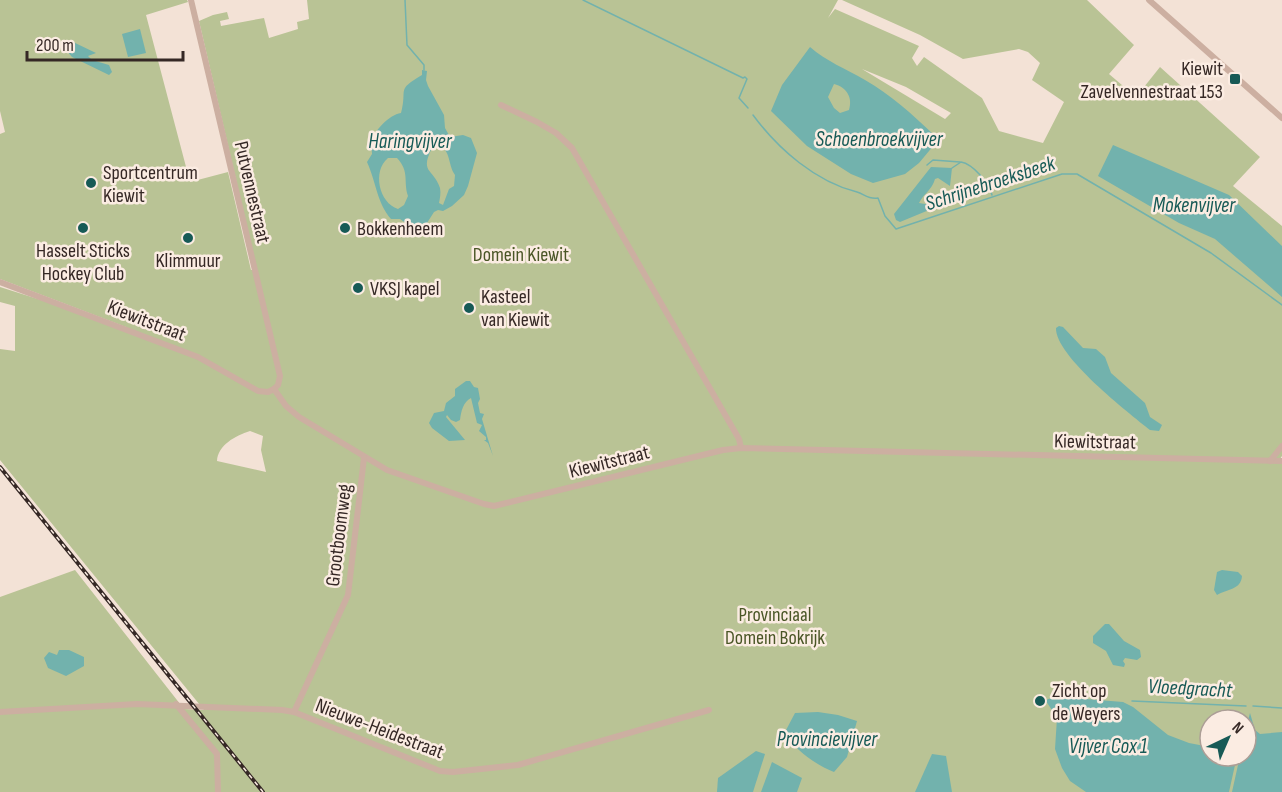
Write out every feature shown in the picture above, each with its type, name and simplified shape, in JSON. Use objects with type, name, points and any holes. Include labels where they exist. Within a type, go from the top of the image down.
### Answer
[{"type":"street","name":"Putvennestraat","points":[[191,0],[280,376],[278,385],[274,389]]},
{"type":"street","points":[[1149,0],[1282,117]]},
{"type":"street","points":[[501,105],[556,133],[572,148],[722,409],[741,448]]},
{"type":"street","name":"Kiewitstraat","points":[[0,282],[198,357],[258,392],[268,392],[274,389],[286,406],[299,417],[364,458],[402,476],[494,506],[723,450],[741,448],[1282,462]]},
{"type":"street","points":[[1270,461],[1282,446]]},
{"type":"street","name":"Grootboomweg","points":[[294,712],[348,595],[364,458]]},
{"type":"street","points":[[176,704],[217,754],[218,792]]},
{"type":"street","name":"Nieuwe-Heidestraat","points":[[0,712],[176,704],[294,712],[440,771],[453,772],[518,765],[709,710]]},
{"type":"green space","points":[[0,0],[187,0],[188,2],[146,15],[190,182],[228,172],[251,270],[257,270],[199,21],[213,15],[227,12],[229,19],[220,21],[221,26],[264,18],[269,38],[298,29],[297,22],[309,19],[307,0],[838,0],[828,18],[835,9],[919,46],[912,58],[917,66],[924,57],[982,98],[999,131],[1043,143],[1064,102],[1032,80],[1040,63],[1028,52],[1019,49],[963,59],[920,35],[842,0],[1087,0],[1134,45],[1109,74],[1136,97],[1160,67],[1260,157],[1233,186],[1282,226],[1282,456],[1277,463],[1282,463],[1282,792],[0,792],[0,597],[75,570],[184,709],[204,710],[0,460],[0,349],[15,351],[15,306],[0,302],[0,287],[126,327],[0,279],[0,134],[5,132],[0,111]],"holes":[[[862,69],[906,87],[951,113],[945,119]],[[250,431],[263,436],[261,450],[266,472],[217,461],[220,450],[224,446],[233,438]]]},
{"type":"water","points":[[140,29],[146,53],[128,57],[122,34]]},
{"type":"water","points":[[71,41],[96,53],[88,56],[92,60],[109,65],[112,72],[109,75],[72,57],[67,51]]},
{"type":"water","name":"Schoenbroekvijver","points":[[810,47],[884,92],[939,139],[919,163],[905,174],[873,183],[851,174],[807,146],[771,111],[782,85]],"holes":[[[834,84],[846,90],[850,101],[849,110],[840,113],[828,97]]]},
{"type":"water","name":"Haringvijver","points":[[422,70],[427,71],[428,86],[444,115],[445,128],[450,137],[463,135],[471,138],[477,153],[464,195],[452,206],[443,211],[434,212],[427,223],[410,226],[400,219],[391,219],[386,213],[367,162],[372,154],[372,139],[378,129],[387,120],[401,113],[405,87],[422,75]],"holes":[[[434,144],[444,149],[455,175],[454,186],[449,189],[443,205],[439,203],[440,188],[427,166]],[[388,158],[397,158],[405,172],[408,196],[404,205],[398,209],[386,200],[380,186],[380,171]]]},
{"type":"water","name":"Mokenvijver","points":[[1113,145],[1229,195],[1282,246],[1282,297],[1215,239],[1179,223],[1098,176]]},
{"type":"water","points":[[931,167],[952,168],[950,186],[938,178],[935,179],[919,203],[931,205],[929,210],[900,222],[896,220],[894,214]]},
{"type":"water","points":[[1063,327],[1083,348],[1096,349],[1105,357],[1111,373],[1145,403],[1150,417],[1162,425],[1159,431],[1150,430],[1111,398],[1080,368],[1059,340],[1056,328]]},
{"type":"water","points":[[466,381],[470,381],[474,387],[478,388],[480,413],[484,414],[482,419],[493,456],[488,443],[484,440],[486,437],[479,431],[482,425],[477,423],[471,398],[464,405],[460,420],[456,422],[447,415],[446,417],[465,440],[449,441],[429,423],[434,413],[444,411],[446,403],[455,396],[455,389]]},
{"type":"water","points":[[1222,570],[1238,572],[1242,576],[1241,581],[1236,587],[1217,595],[1214,590],[1217,572]]},
{"type":"water","points":[[1105,624],[1109,624],[1124,641],[1140,650],[1141,657],[1137,660],[1125,658],[1124,667],[1113,665],[1106,651],[1093,643],[1093,636]]},
{"type":"water","points":[[59,650],[69,650],[84,657],[84,666],[66,676],[48,668],[44,658],[49,652],[57,655]]},
{"type":"water","name":"Vijver Cox 1","points":[[1061,697],[1123,702],[1133,707],[1168,735],[1198,745],[1198,768],[1234,768],[1229,792],[1086,792],[1070,781],[1062,768],[1055,749],[1057,718],[1046,701]]},
{"type":"water","name":"Provincievijver","points":[[818,712],[857,721],[847,757],[834,772],[806,756],[785,732],[795,713]]},
{"type":"water","points":[[1258,732],[1282,732],[1282,792],[1232,792],[1237,768],[1258,768]]},
{"type":"water","points":[[756,751],[765,754],[753,792],[717,792],[718,778]]},
{"type":"water","points":[[932,754],[946,756],[952,792],[915,792]]},
{"type":"water","points":[[772,762],[802,778],[797,792],[761,792]]},
{"type":"waterway","points":[[405,0],[407,45],[424,65],[424,70]]},
{"type":"waterway","name":"Schrijnebroeksbeek","points":[[583,0],[745,77],[747,79],[739,98],[748,108]]},
{"type":"waterway","name":"Schrijnebroeksbeek","points":[[753,115],[786,152],[813,172],[827,181],[869,198],[878,198],[885,216],[896,229],[1062,174],[1077,174],[1211,253],[1282,305]]},
{"type":"waterway","points":[[927,165],[933,160],[960,162]]},
{"type":"waterway","points":[[952,168],[961,162],[970,166],[984,180],[992,195]]},
{"type":"waterway","name":"Vloedgracht","points":[[1132,701],[1246,706]]},
{"type":"waterway","name":"Vloedgracht","points":[[1253,706],[1282,708]]},
{"type":"railway","points":[[0,467],[263,792]]},
{"type":"place","name":"Kiewit Zavelvennestraat 153","points":[[1235,79]]},
{"type":"place","name":"Sportcentrum Kiewit","points":[[91,183]]},
{"type":"place","name":"Hasselt Sticks Hockey Club","points":[[83,228]]},
{"type":"place","name":"Bokkenheem","points":[[345,228]]},
{"type":"place","name":"Klimmuur","points":[[188,238]]},
{"type":"place","name":"VKSJ kapel","points":[[358,288]]},
{"type":"place","name":"Kasteel van Kiewit","points":[[469,308]]},
{"type":"place","name":"Zicht op de Weyers","points":[[1040,701]]},
{"type":"park label","name":"Domein Kiewit","points":[[521,254]]},
{"type":"park label","name":"Provinciaal Domein Bokrijk","points":[[775,626]]}]
